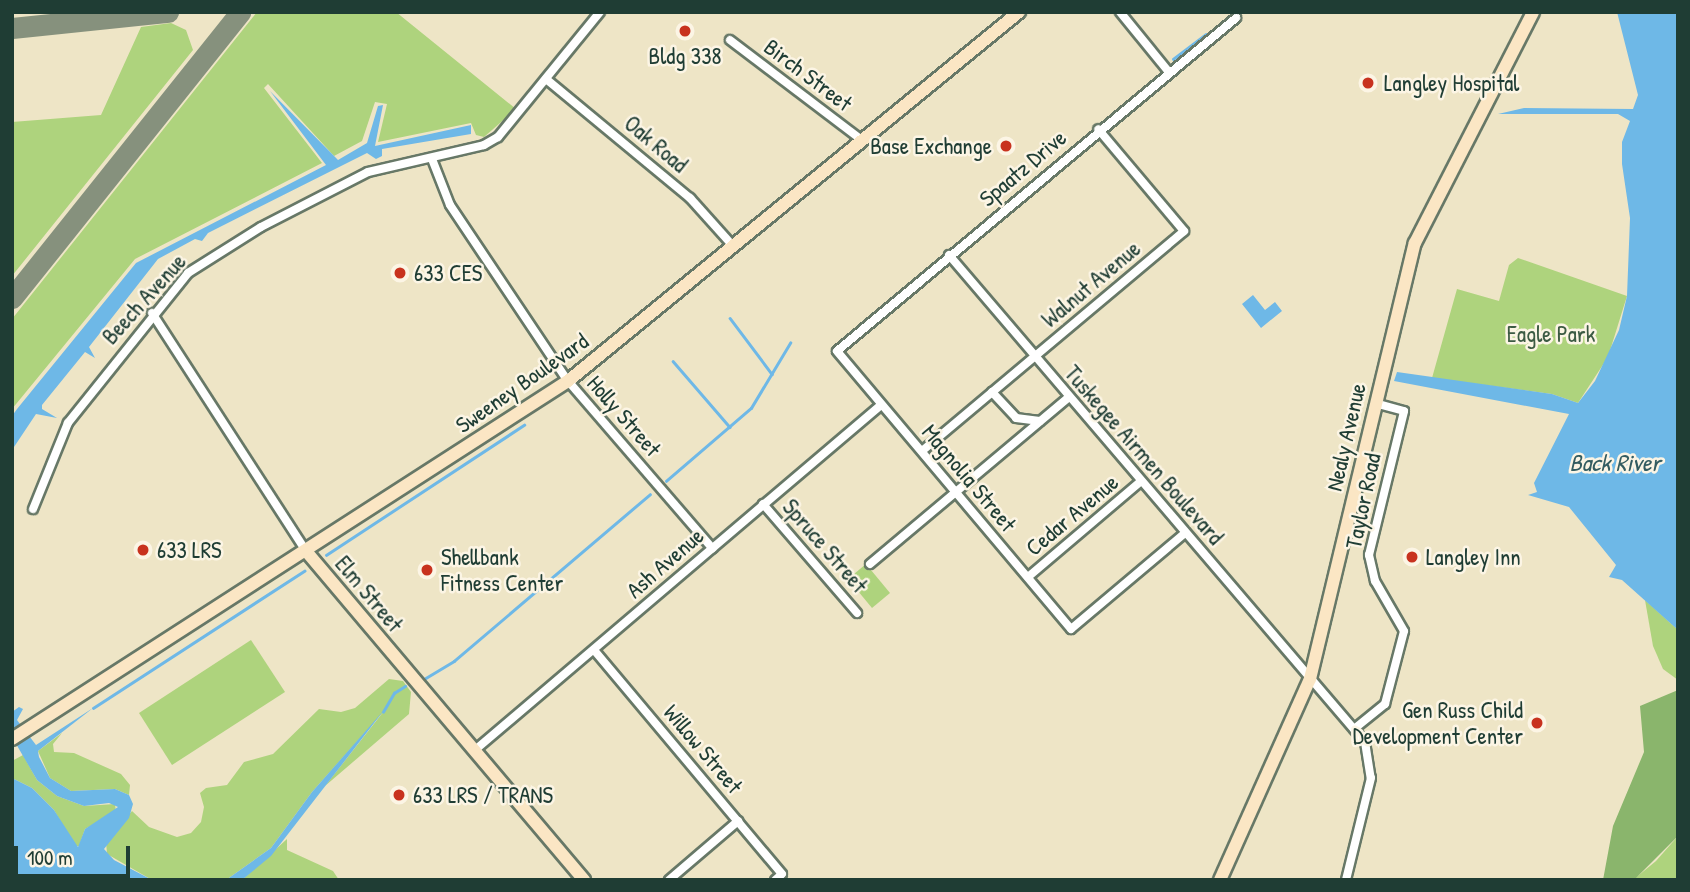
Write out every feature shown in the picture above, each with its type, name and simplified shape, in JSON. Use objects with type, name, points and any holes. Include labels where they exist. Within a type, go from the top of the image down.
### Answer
[{"type":"main road","name":"Sweeney Boulevard","points":[[12,739],[568,381],[1019,12]]},
{"type":"main road","name":"Nealy Avenue","points":[[1220,880],[1310,679],[1415,243],[1533,12]]},
{"type":"main road","name":"Elm Street","points":[[306,551],[584,880]]},
{"type":"street","name":"Beech Avenue","points":[[33,509],[68,423],[152,313],[188,273],[261,227],[368,172],[484,145],[498,137],[600,12]]},
{"type":"street","points":[[1120,12],[1168,71]]},
{"type":"street","name":"Spaatz Drive","points":[[837,351],[1168,71],[1236,18]]},
{"type":"street","name":"Birch Street","points":[[730,40],[863,141]]},
{"type":"street","name":"Oak Road","points":[[547,79],[690,198],[734,247]]},
{"type":"street","name":"Walnut Avenue","points":[[922,452],[1184,231],[1098,130]]},
{"type":"street","name":"Holly Street","points":[[432,159],[450,205],[568,381],[712,548]]},
{"type":"street","name":"Tuskegee Airmen Boulevard","points":[[949,255],[1365,742],[1371,778],[1346,880]]},
{"type":"street","name":"Elm Street","points":[[152,313],[306,551]]},
{"type":"street","name":"Magnolia Street","points":[[837,351],[1071,629],[1185,533]]},
{"type":"street","points":[[992,392],[1016,418],[1040,421]]},
{"type":"street","points":[[870,564],[1069,397]]},
{"type":"street","name":"Taylor Road","points":[[1354,729],[1385,704],[1404,631],[1375,581],[1369,555],[1404,411],[1375,403]]},
{"type":"street","name":"Ash Avenue","points":[[475,750],[881,405]]},
{"type":"street","name":"Cedar Avenue","points":[[1028,578],[1142,481]]},
{"type":"street","name":"Spruce Street","points":[[764,504],[857,613]]},
{"type":"street","name":"Willow Street","points":[[594,650],[738,821],[779,877]]},
{"type":"street","points":[[669,880],[738,821]]},
{"type":"green space","points":[[257,12],[396,12],[516,109],[484,137],[476,135],[471,123],[378,142],[387,104],[375,102],[362,141],[334,156],[268,84],[264,88],[322,163],[135,259],[12,409],[12,319]]},
{"type":"green space","points":[[171,23],[186,30],[193,50],[12,276],[12,122],[101,115],[141,27]]},
{"type":"green space","name":"Eagle Park","points":[[1518,258],[1627,296],[1608,357],[1578,403],[1552,394],[1432,378],[1457,289],[1499,301],[1509,265]]},
{"type":"green space","points":[[866,564],[890,593],[872,608],[848,579]]},
{"type":"green space","points":[[1645,600],[1678,630],[1678,680],[1663,669],[1653,646]]},
{"type":"green space","points":[[251,640],[285,692],[172,765],[139,713]]},
{"type":"green space","points":[[389,679],[403,681],[411,692],[409,714],[325,786],[384,711],[312,792],[271,848],[226,880],[152,880],[107,854],[106,842],[132,811],[149,827],[177,837],[191,833],[201,822],[204,807],[200,793],[206,788],[227,785],[244,762],[273,754],[319,709],[341,712],[355,708]]},
{"type":"green space","points":[[1678,690],[1678,836],[1635,879],[1603,880],[1613,826],[1644,752],[1640,706]]},
{"type":"green space","points":[[62,733],[53,744],[54,752],[74,753],[121,774],[130,785],[129,795],[115,789],[71,791],[50,778],[38,751]]},
{"type":"green space","points":[[23,755],[37,780],[57,796],[84,806],[115,804],[116,812],[85,829],[79,846],[75,846],[54,810],[32,788],[12,778],[12,761]]},
{"type":"green space","points":[[1678,836],[1678,880],[1633,880],[1656,861]]},
{"type":"green space","points":[[287,839],[287,850],[333,871],[339,880],[242,880]]},
{"type":"water","name":"Back River","points":[[1617,12],[1678,12],[1678,630],[1622,580],[1609,577],[1616,565],[1569,507],[1528,495],[1537,492],[1534,483],[1569,414],[1394,381],[1397,372],[1552,394],[1578,403],[1595,381],[1619,330],[1627,296],[1630,218],[1622,164],[1622,142],[1630,121],[1618,114],[1498,114],[1524,108],[1633,109],[1638,95]]},
{"type":"water","points":[[270,91],[338,160],[367,143],[378,106],[383,105],[375,146],[471,125],[471,134],[382,149],[382,156],[376,159],[367,153],[208,233],[202,241],[195,239],[158,259],[89,347],[95,358],[85,352],[42,405],[42,409],[57,418],[36,414],[12,450],[12,416],[136,263],[326,165]]},
{"type":"water","points":[[1253,295],[1265,310],[1275,302],[1282,311],[1261,328],[1242,304]]},
{"type":"water","points":[[19,707],[23,709],[17,720],[36,745],[93,708],[38,751],[39,757],[50,778],[71,791],[115,789],[129,795],[133,804],[129,818],[104,849],[114,860],[152,880],[12,880],[12,778],[32,788],[54,810],[78,847],[85,829],[118,807],[109,803],[84,806],[57,796],[37,780],[12,737],[12,712]]},
{"type":"water","points":[[385,709],[271,856],[242,880],[226,880],[271,848],[312,792]]},
{"type":"waterway","points":[[1173,59],[1206,34]]},
{"type":"waterway","points":[[730,318],[772,374]]},
{"type":"waterway","points":[[666,481],[751,408],[790,343]]},
{"type":"waterway","points":[[673,361],[730,427]]},
{"type":"waterway","points":[[326,555],[524,425]]},
{"type":"waterway","points":[[424,679],[454,661],[650,494]]},
{"type":"waterway","points":[[93,708],[304,571]]},
{"type":"waterway","points":[[383,712],[394,693],[405,686]]},
{"type":"taxiway","points":[[12,28],[168,12]]},
{"type":"taxiway","points":[[12,298],[240,12]]},
{"type":"place","name":"Bldg 338","points":[[685,31]]},
{"type":"place","name":"Langley Hospital","points":[[1368,83]]},
{"type":"place","name":"Base Exchange","points":[[1006,146]]},
{"type":"place","name":"633 CES","points":[[400,273]]},
{"type":"place","name":"633 LRS","points":[[143,550]]},
{"type":"place","name":"Langley Inn","points":[[1412,557]]},
{"type":"place","name":"Shellbank Fitness Center","points":[[427,570]]},
{"type":"place","name":"Gen Russ Child Development Center","points":[[1537,723]]},
{"type":"place","name":"633 LRS / TRANS","points":[[399,795]]}]
